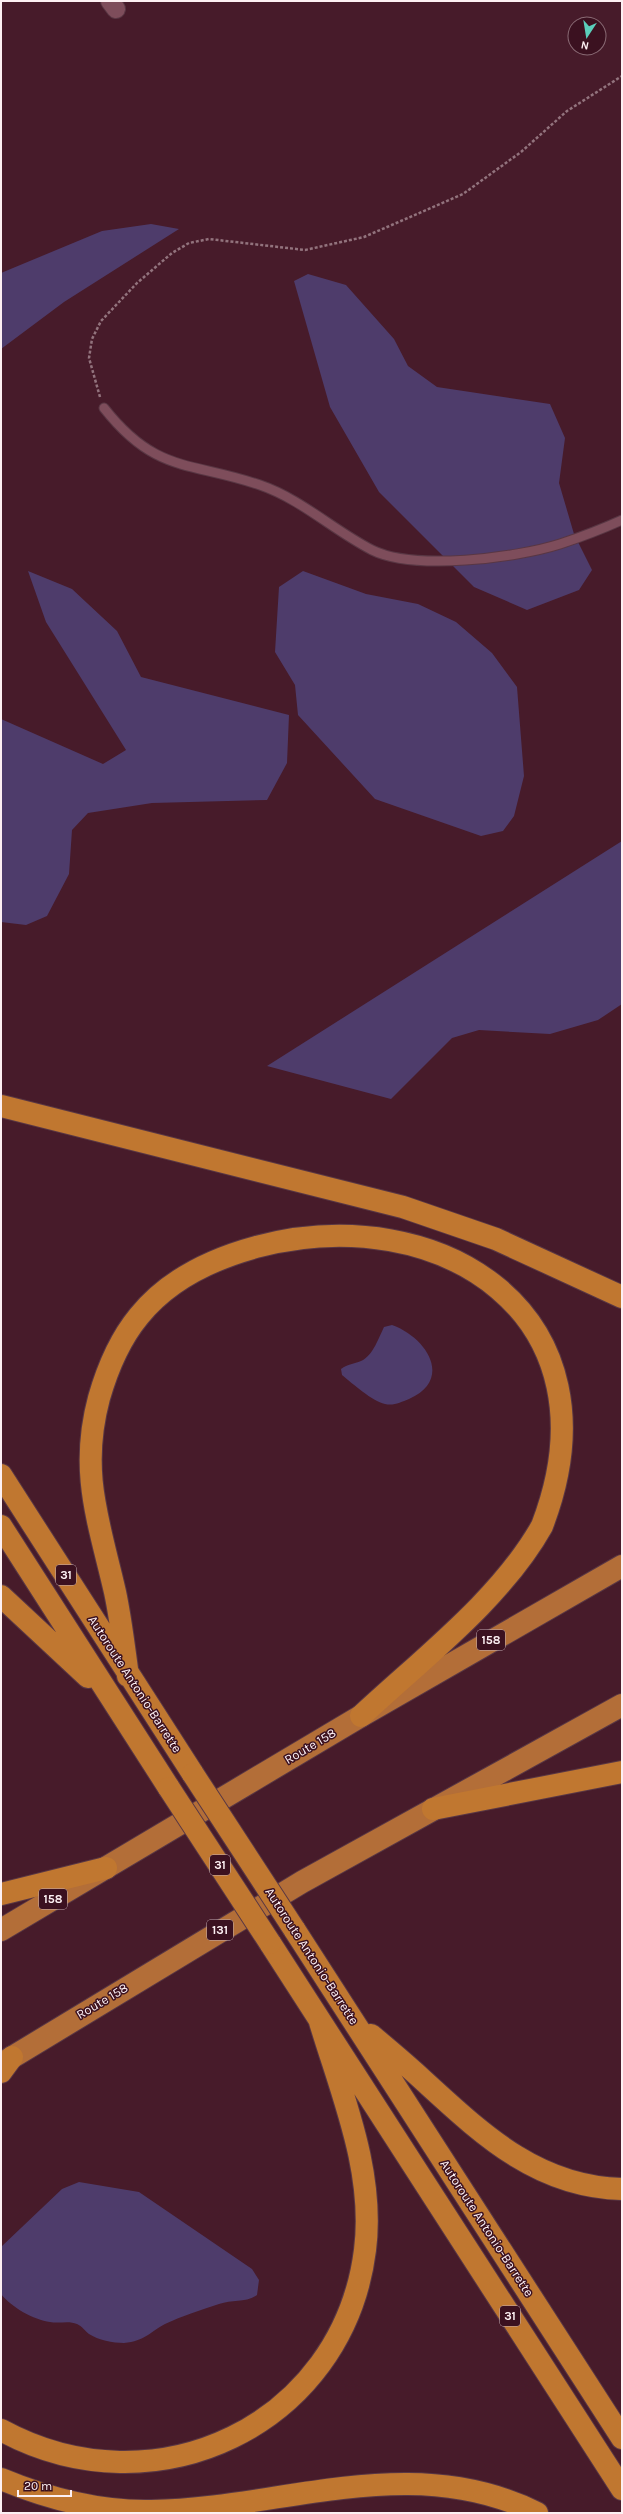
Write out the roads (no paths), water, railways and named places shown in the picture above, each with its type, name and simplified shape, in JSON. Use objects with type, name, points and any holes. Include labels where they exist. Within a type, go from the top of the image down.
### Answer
[{"type":"highway","points":[[1,1106],[403,1207],[496,1239],[622,1297]]},
{"type":"highway","points":[[128,1676],[115,1592],[96,1518],[90,1467],[92,1434],[99,1399],[111,1363],[128,1332],[147,1306],[174,1283],[208,1264],[244,1250],[295,1238],[324,1235],[364,1236],[399,1240],[439,1250],[473,1263],[503,1281],[530,1303],[549,1327],[564,1356],[572,1385],[574,1431],[572,1448],[557,1495],[541,1527],[520,1558],[477,1608],[361,1716]]},
{"type":"highway","name":"Autoroute Antonio-Barrette","points":[[1,1475],[128,1676],[352,2018],[622,2438]]},
{"type":"highway","name":"Autoroute Antonio-Barrette","points":[[1,1526],[622,2489]]},
{"type":"highway","name":"Route 158","points":[[1,1930],[361,1716],[622,1566]]},
{"type":"highway","points":[[1,1596],[115,1702]]},
{"type":"highway","name":"Route 158","points":[[5,2064],[295,1886],[622,1705]]},
{"type":"highway","points":[[433,1809],[622,1772]]},
{"type":"highway","points":[[1,1894],[106,1868]]},
{"type":"highway","points":[[352,2018],[477,2130],[515,2156],[550,2173],[581,2183],[622,2189]]},
{"type":"highway","points":[[1,2430],[38,2452],[81,2467],[129,2474],[164,2471],[203,2462],[237,2447],[270,2424],[310,2385],[330,2356],[346,2322],[358,2286],[366,2230],[365,2192],[360,2159],[320,2022]]},
{"type":"highway","points":[[1,2479],[53,2498],[121,2510],[152,2511],[190,2508],[346,2487],[409,2483],[461,2487],[513,2502],[537,2513]]},
{"type":"lane","points":[[104,408],[130,438],[163,459],[184,466],[259,485],[282,494],[354,540],[388,556],[431,561],[486,558],[527,552],[559,545],[622,520]]}]
